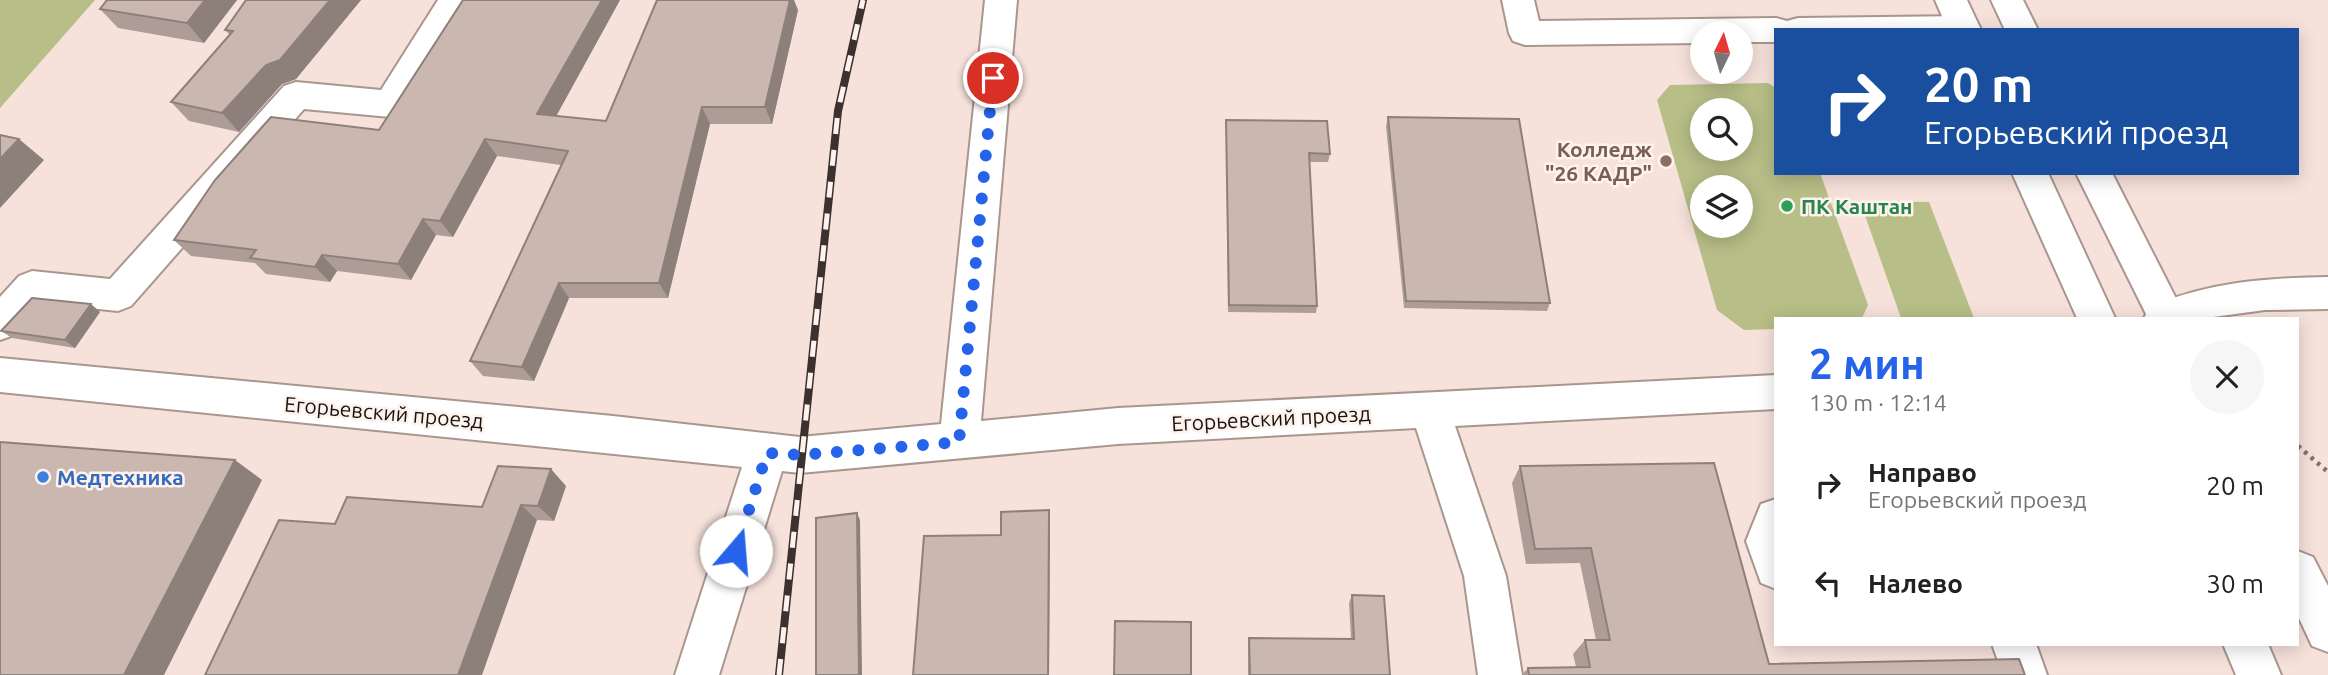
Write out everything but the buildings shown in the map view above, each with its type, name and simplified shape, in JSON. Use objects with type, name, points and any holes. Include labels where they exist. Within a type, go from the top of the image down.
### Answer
[{"type":"street","points":[[0,324],[32,287],[118,295],[296,94],[390,104],[454,0]]},
{"type":"street","points":[[959,442],[1001,0]]},
{"type":"street","points":[[1518,0],[1525,33],[1774,30]]},
{"type":"street","points":[[2007,0],[2021,28]]},
{"type":"street","points":[[1827,28],[1960,19]]},
{"type":"street","points":[[2031,175],[2096,317]]},
{"type":"street","points":[[2095,175],[2166,317]]},
{"type":"street","points":[[2169,317],[2215,302],[2266,294],[2328,293]]},
{"type":"street","name":"Егорьевский проезд","points":[[0,375],[613,434],[800,455],[1118,426],[1430,410],[1774,399]]},
{"type":"street","points":[[1430,410],[1485,576],[1500,675]]},
{"type":"street","points":[[697,675],[767,453]]},
{"type":"street","points":[[1774,523],[1767,541],[1774,563]]},
{"type":"street","points":[[2299,573],[2328,631]]},
{"type":"street","points":[[2015,646],[2025,675]]},
{"type":"street","points":[[2246,646],[2259,675]]},
{"type":"path","points":[[2299,447],[2328,472]]},
{"type":"green space","points":[[0,0],[95,0],[0,108]]},
{"type":"green space","name":"ПК Каштан","points":[[1768,83],[1774,87],[1774,175],[1821,175],[1868,305],[1862,317],[1774,317],[1774,329],[1744,330],[1717,310],[1696,238],[1753,238],[1753,175],[1690,175],[1690,216],[1657,100],[1670,85]]},
{"type":"green space","points":[[1860,201],[1929,202],[1974,317],[1901,317]]},
{"type":"railway","points":[[779,675],[838,111],[863,0]]},
{"type":"place","name":"Колледж \"26 КАДР\"","points":[[1666,161]]},
{"type":"place","name":"ПК Каштан","points":[[1787,206]]},
{"type":"place","name":"Медтехника","points":[[43,477]]},
{"type":"route","points":[[736,551],[767,453],[800,455],[959,442],[993,78]]}]
